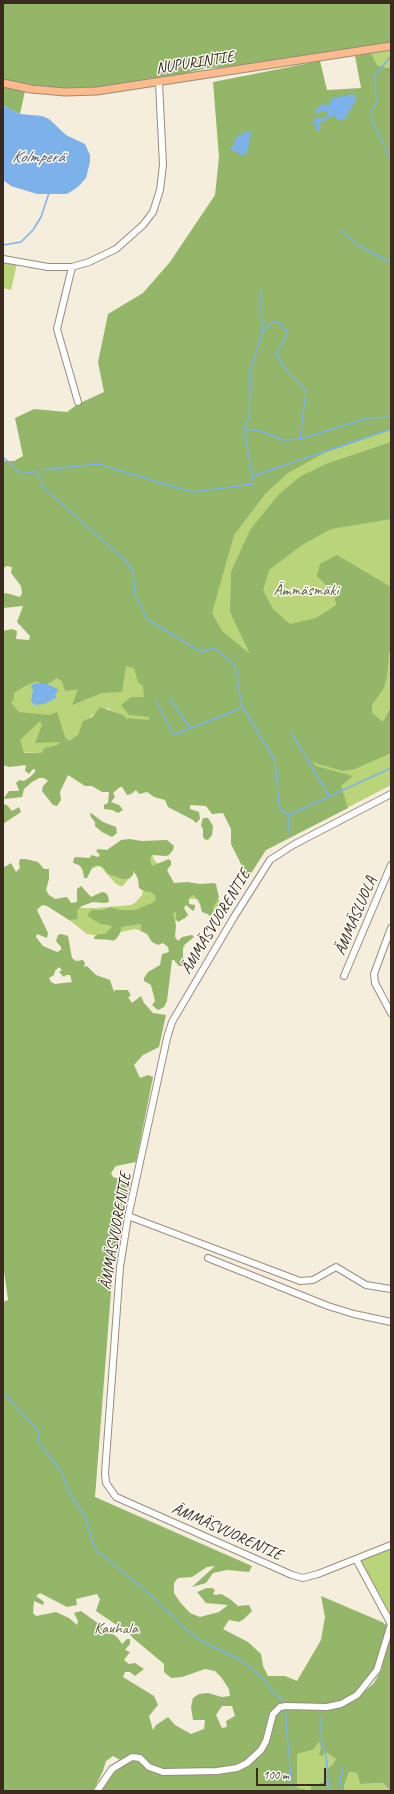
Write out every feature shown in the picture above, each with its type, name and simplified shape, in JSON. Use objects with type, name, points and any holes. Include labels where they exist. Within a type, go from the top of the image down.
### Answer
[{"type":"main road","name":"NUPURINTIE","points":[[3,82],[31,89],[65,92],[97,92],[391,46]]},
{"type":"street","points":[[3,259],[48,267],[72,267],[89,262],[116,249],[143,226],[153,212],[160,190],[163,165],[159,83]]},
{"type":"street","points":[[72,267],[57,329],[78,402]]},
{"type":"street","name":"ÄMMÄSVUORENTIE","points":[[391,794],[284,850],[270,860],[172,1022],[167,1038],[128,1216],[120,1267],[105,1473],[106,1483],[116,1497],[292,1576],[303,1578],[318,1574],[391,1545]]},
{"type":"street","name":"ÄMMÄSLUOLA","points":[[344,976],[391,865]]},
{"type":"street","points":[[391,928],[374,974],[375,983],[391,1013]]},
{"type":"street","points":[[128,1216],[300,1281],[313,1280],[336,1267],[366,1285],[391,1289]]},
{"type":"street","points":[[208,1258],[328,1306],[354,1314],[391,1322]]},
{"type":"street","points":[[97,1791],[112,1770],[132,1757],[140,1758],[149,1767],[163,1772],[198,1770],[217,1771],[237,1768],[247,1763],[261,1750],[266,1741],[273,1714],[280,1707],[327,1707],[340,1704],[357,1695],[377,1670],[391,1624],[356,1559]]},
{"type":"green space","points":[[3,3],[391,3],[391,44],[243,67],[207,68],[150,82],[94,88],[46,88],[3,79]]},
{"type":"green space","points":[[391,50],[391,67],[387,68],[377,65],[371,53]]},
{"type":"green space","points":[[371,53],[377,65],[387,68],[391,67],[391,430],[324,453],[288,473],[266,493],[234,535],[212,613],[222,631],[250,654],[230,612],[231,572],[250,530],[279,494],[301,476],[326,464],[391,442],[391,519],[331,529],[302,545],[269,570],[263,590],[273,609],[290,624],[316,618],[336,605],[334,593],[317,576],[320,564],[337,555],[391,587],[391,649],[389,653],[387,676],[384,688],[372,705],[372,713],[383,722],[391,707],[391,753],[355,769],[343,771],[312,761],[316,766],[353,776],[341,786],[348,808],[266,850],[250,875],[246,874],[231,844],[231,829],[223,813],[212,814],[206,806],[190,805],[190,809],[199,812],[200,819],[196,823],[168,807],[165,800],[154,797],[147,792],[139,794],[136,790],[127,795],[122,787],[120,787],[113,793],[115,797],[111,802],[119,805],[123,810],[118,813],[112,810],[104,809],[104,805],[108,803],[109,792],[102,792],[92,786],[85,786],[68,775],[60,792],[61,800],[57,806],[53,805],[42,791],[43,786],[48,781],[44,778],[39,778],[32,782],[24,789],[22,797],[4,798],[9,791],[18,791],[19,790],[16,783],[19,780],[24,781],[30,777],[35,772],[35,769],[33,769],[29,774],[25,771],[26,765],[9,767],[3,765],[3,631],[12,629],[17,631],[16,639],[29,640],[30,636],[17,622],[23,606],[3,608],[3,594],[6,593],[20,597],[22,593],[21,586],[11,573],[12,567],[6,566],[3,569],[3,461],[14,461],[23,456],[15,418],[34,409],[67,412],[78,404],[104,392],[98,362],[108,314],[143,293],[170,262],[215,195],[219,157],[213,82],[320,61],[327,90],[361,88],[355,56]],"holes":[[[126,666],[134,668],[138,682],[143,686],[144,697],[131,697],[121,705],[129,715],[149,717],[149,720],[127,719],[123,715],[100,707],[92,717],[83,721],[78,735],[69,741],[65,737],[57,712],[49,715],[19,712],[11,703],[14,699],[14,693],[25,686],[37,681],[40,684],[47,684],[56,678],[62,681],[65,691],[78,689],[72,705],[102,693],[122,692]],[[40,721],[42,725],[35,743],[60,742],[58,745],[44,748],[42,753],[24,753],[20,740]]]},
{"type":"green space","points":[[3,86],[25,91],[20,114],[3,105]]},
{"type":"green space","points":[[3,260],[17,263],[11,290],[3,288]]},
{"type":"green space","name":"Ämmäsmäki","points":[[391,417],[391,785],[266,850],[127,719],[107,708],[96,712],[87,720],[86,740],[42,753],[3,752],[3,658],[25,664],[87,541]],"holes":[[[35,683],[47,684],[42,703],[34,705],[31,701]]]},
{"type":"green space","points":[[3,804],[7,805],[12,811],[19,807],[21,812],[3,824]]},
{"type":"green space","points":[[91,813],[103,822],[116,827],[117,833],[112,837],[102,832],[95,826],[95,822],[90,814]]},
{"type":"green space","points":[[203,818],[208,818],[213,826],[212,835],[208,840],[204,839],[203,836],[203,829],[201,825]]},
{"type":"green space","points":[[130,839],[142,841],[167,840],[174,846],[173,850],[166,856],[152,855],[150,859],[152,866],[169,859],[171,861],[171,865],[167,870],[174,883],[213,883],[216,884],[219,897],[213,908],[213,913],[210,915],[202,912],[199,900],[193,895],[189,898],[189,904],[195,905],[193,911],[186,905],[184,908],[188,915],[178,922],[176,919],[176,912],[173,913],[176,925],[175,937],[178,941],[182,937],[192,935],[194,937],[183,946],[183,966],[179,966],[174,960],[172,960],[167,1001],[164,1007],[158,1010],[152,1005],[155,1001],[151,985],[144,981],[144,978],[148,972],[160,965],[162,954],[169,952],[168,947],[163,943],[158,945],[152,942],[147,934],[141,931],[141,924],[122,927],[115,940],[94,939],[94,937],[98,934],[105,934],[112,927],[109,925],[100,924],[88,916],[89,912],[92,910],[103,910],[110,907],[120,910],[135,910],[154,902],[156,899],[155,895],[139,888],[138,879],[133,869],[133,875],[129,879],[123,879],[108,874],[103,867],[96,865],[92,868],[87,878],[84,878],[83,870],[79,865],[73,863],[74,858],[76,857],[89,858],[92,855],[98,857],[100,855],[96,851],[98,849],[107,850],[121,840]]},
{"type":"green space","points":[[152,854],[154,860],[162,867],[173,883],[184,885],[218,898],[219,900],[219,904],[210,917],[196,899],[186,899],[179,902],[188,915],[181,917],[174,922],[175,937],[185,946],[180,952],[174,953],[157,936],[135,929],[121,932],[115,940],[112,941],[100,936],[87,934],[59,912],[78,908],[131,905],[135,903],[142,895],[143,890],[139,876],[136,874],[133,873],[123,886],[120,886],[115,883],[100,866],[92,868],[87,875],[83,873],[82,869],[90,861]]},
{"type":"green space","name":"Kauhala","points":[[20,859],[26,859],[38,862],[44,869],[49,869],[49,879],[46,890],[49,895],[55,899],[67,897],[71,903],[77,902],[77,889],[81,886],[91,897],[102,892],[106,893],[109,902],[93,902],[82,906],[77,910],[78,919],[69,920],[47,906],[42,905],[37,910],[48,933],[47,938],[37,934],[36,937],[43,946],[57,952],[61,950],[61,947],[56,941],[58,935],[61,934],[68,936],[72,958],[76,961],[83,960],[85,963],[84,967],[87,966],[96,975],[110,980],[114,992],[115,990],[128,990],[131,996],[128,997],[132,1003],[141,996],[144,1003],[153,1013],[166,1015],[159,1047],[143,1055],[134,1065],[140,1078],[148,1075],[153,1077],[136,1162],[116,1166],[111,1173],[113,1177],[131,1182],[128,1194],[123,1198],[123,1218],[113,1266],[95,1497],[252,1566],[249,1572],[227,1570],[213,1573],[206,1583],[192,1587],[215,1566],[207,1567],[192,1577],[178,1578],[174,1583],[174,1593],[190,1613],[200,1617],[219,1612],[228,1605],[206,1603],[197,1592],[207,1588],[212,1588],[215,1590],[213,1594],[221,1594],[238,1606],[249,1605],[252,1611],[244,1619],[239,1622],[229,1620],[223,1629],[248,1642],[261,1654],[263,1666],[268,1676],[285,1676],[297,1681],[321,1640],[325,1617],[321,1596],[382,1622],[391,1628],[391,1791],[383,1783],[360,1784],[357,1773],[349,1772],[344,1786],[345,1791],[311,1791],[311,1786],[324,1782],[325,1771],[336,1759],[326,1752],[322,1756],[319,1755],[321,1748],[319,1742],[313,1750],[297,1754],[297,1788],[305,1789],[306,1791],[99,1791],[104,1782],[133,1759],[139,1760],[148,1768],[163,1773],[197,1771],[206,1773],[237,1769],[248,1764],[260,1754],[267,1741],[272,1722],[277,1712],[286,1707],[329,1709],[343,1706],[354,1701],[374,1683],[382,1669],[379,1661],[372,1673],[353,1695],[339,1702],[328,1705],[295,1704],[280,1706],[272,1713],[264,1740],[257,1752],[246,1761],[236,1766],[207,1770],[197,1768],[163,1771],[150,1766],[140,1757],[132,1756],[122,1761],[113,1756],[106,1761],[103,1771],[93,1791],[3,1791],[3,1302],[8,1300],[3,1264],[3,868],[11,863],[16,872],[20,868]],"holes":[[[59,967],[62,970],[59,972],[64,977],[66,975],[70,975],[72,982],[55,984],[51,982],[49,978],[54,975],[55,971]],[[40,1593],[67,1607],[77,1605],[76,1599],[97,1594],[100,1599],[96,1611],[118,1626],[124,1627],[133,1638],[164,1664],[164,1672],[171,1678],[182,1677],[205,1669],[215,1671],[229,1689],[230,1696],[222,1697],[208,1693],[199,1694],[193,1698],[191,1707],[193,1720],[205,1720],[204,1729],[191,1734],[175,1725],[168,1717],[156,1725],[153,1730],[149,1716],[158,1705],[154,1696],[123,1677],[125,1672],[130,1672],[135,1676],[144,1669],[135,1663],[129,1664],[124,1660],[130,1652],[125,1650],[130,1644],[130,1639],[127,1639],[122,1644],[117,1637],[81,1611],[74,1613],[78,1621],[77,1625],[69,1618],[56,1612],[36,1616],[33,1613],[34,1601],[43,1605],[44,1602],[36,1596]],[[222,1706],[232,1706],[235,1716],[226,1721],[227,1727],[222,1728],[216,1715]]]},
{"type":"green space","points":[[391,1548],[391,1617],[359,1561]]},
{"type":"green space","points":[[319,1742],[321,1748],[336,1759],[325,1771],[324,1782],[311,1786],[311,1791],[297,1788],[297,1754],[313,1750]]},
{"type":"green space","points":[[349,1772],[357,1773],[360,1784],[383,1783],[391,1791],[345,1791],[344,1786]]},
{"type":"water","points":[[352,94],[357,98],[345,119],[337,120],[335,115],[320,123],[320,132],[317,132],[313,120],[318,117],[321,119],[327,116],[328,113],[326,111],[317,113],[314,111],[322,104],[329,106],[332,97],[334,98]]},
{"type":"water","name":"Kolmperä","points":[[3,105],[20,114],[42,116],[49,119],[66,135],[85,144],[90,155],[90,162],[86,178],[78,187],[67,194],[37,194],[11,186],[3,180]]},
{"type":"water","points":[[248,131],[251,133],[247,154],[241,155],[233,150],[228,150],[233,146],[236,137]]},
{"type":"water","points":[[35,683],[47,684],[58,689],[58,692],[55,694],[56,698],[44,704],[34,705],[31,701],[33,690],[31,686]]},
{"type":"waterway","points":[[391,56],[375,75],[376,105],[371,110],[372,121],[391,160]]},
{"type":"waterway","points":[[3,245],[21,242],[33,230],[41,217],[49,193]]},
{"type":"waterway","points":[[341,230],[358,245],[391,263]]},
{"type":"waterway","points":[[253,480],[244,429],[249,418],[251,368],[263,331],[261,291]]},
{"type":"waterway","points":[[263,331],[274,321],[279,323],[288,333],[276,354],[287,371],[306,390],[300,439]]},
{"type":"waterway","points":[[244,429],[260,431],[284,440],[300,439],[368,418],[391,417]]},
{"type":"waterway","points":[[253,476],[391,429]]},
{"type":"waterway","points":[[4,458],[21,474],[36,471],[40,479]]},
{"type":"waterway","points":[[43,470],[98,464],[192,492],[253,484]]},
{"type":"waterway","points":[[41,482],[45,489],[126,561],[133,571],[135,595],[147,619],[201,652],[214,648],[235,665],[242,706],[275,760],[279,805],[281,810],[289,815]]},
{"type":"waterway","points":[[170,698],[190,728]]},
{"type":"waterway","points":[[156,701],[172,732],[176,734],[239,709],[242,706]]},
{"type":"waterway","points":[[291,732],[329,796]]},
{"type":"waterway","points":[[290,836],[288,827],[289,815],[391,768]]},
{"type":"waterway","points":[[3,1393],[38,1430],[38,1441],[63,1474],[72,1498],[86,1518],[93,1544],[97,1551],[152,1596],[189,1632],[205,1643],[241,1660],[267,1682],[271,1690],[286,1703]]},
{"type":"waterway","points":[[285,1709],[292,1791]]},
{"type":"waterway","points":[[321,1717],[321,1734]]},
{"type":"waterway","points":[[321,1739],[326,1755],[329,1791]]},
{"type":"waterway","points":[[341,1767],[343,1771],[340,1779],[342,1791]]}]
